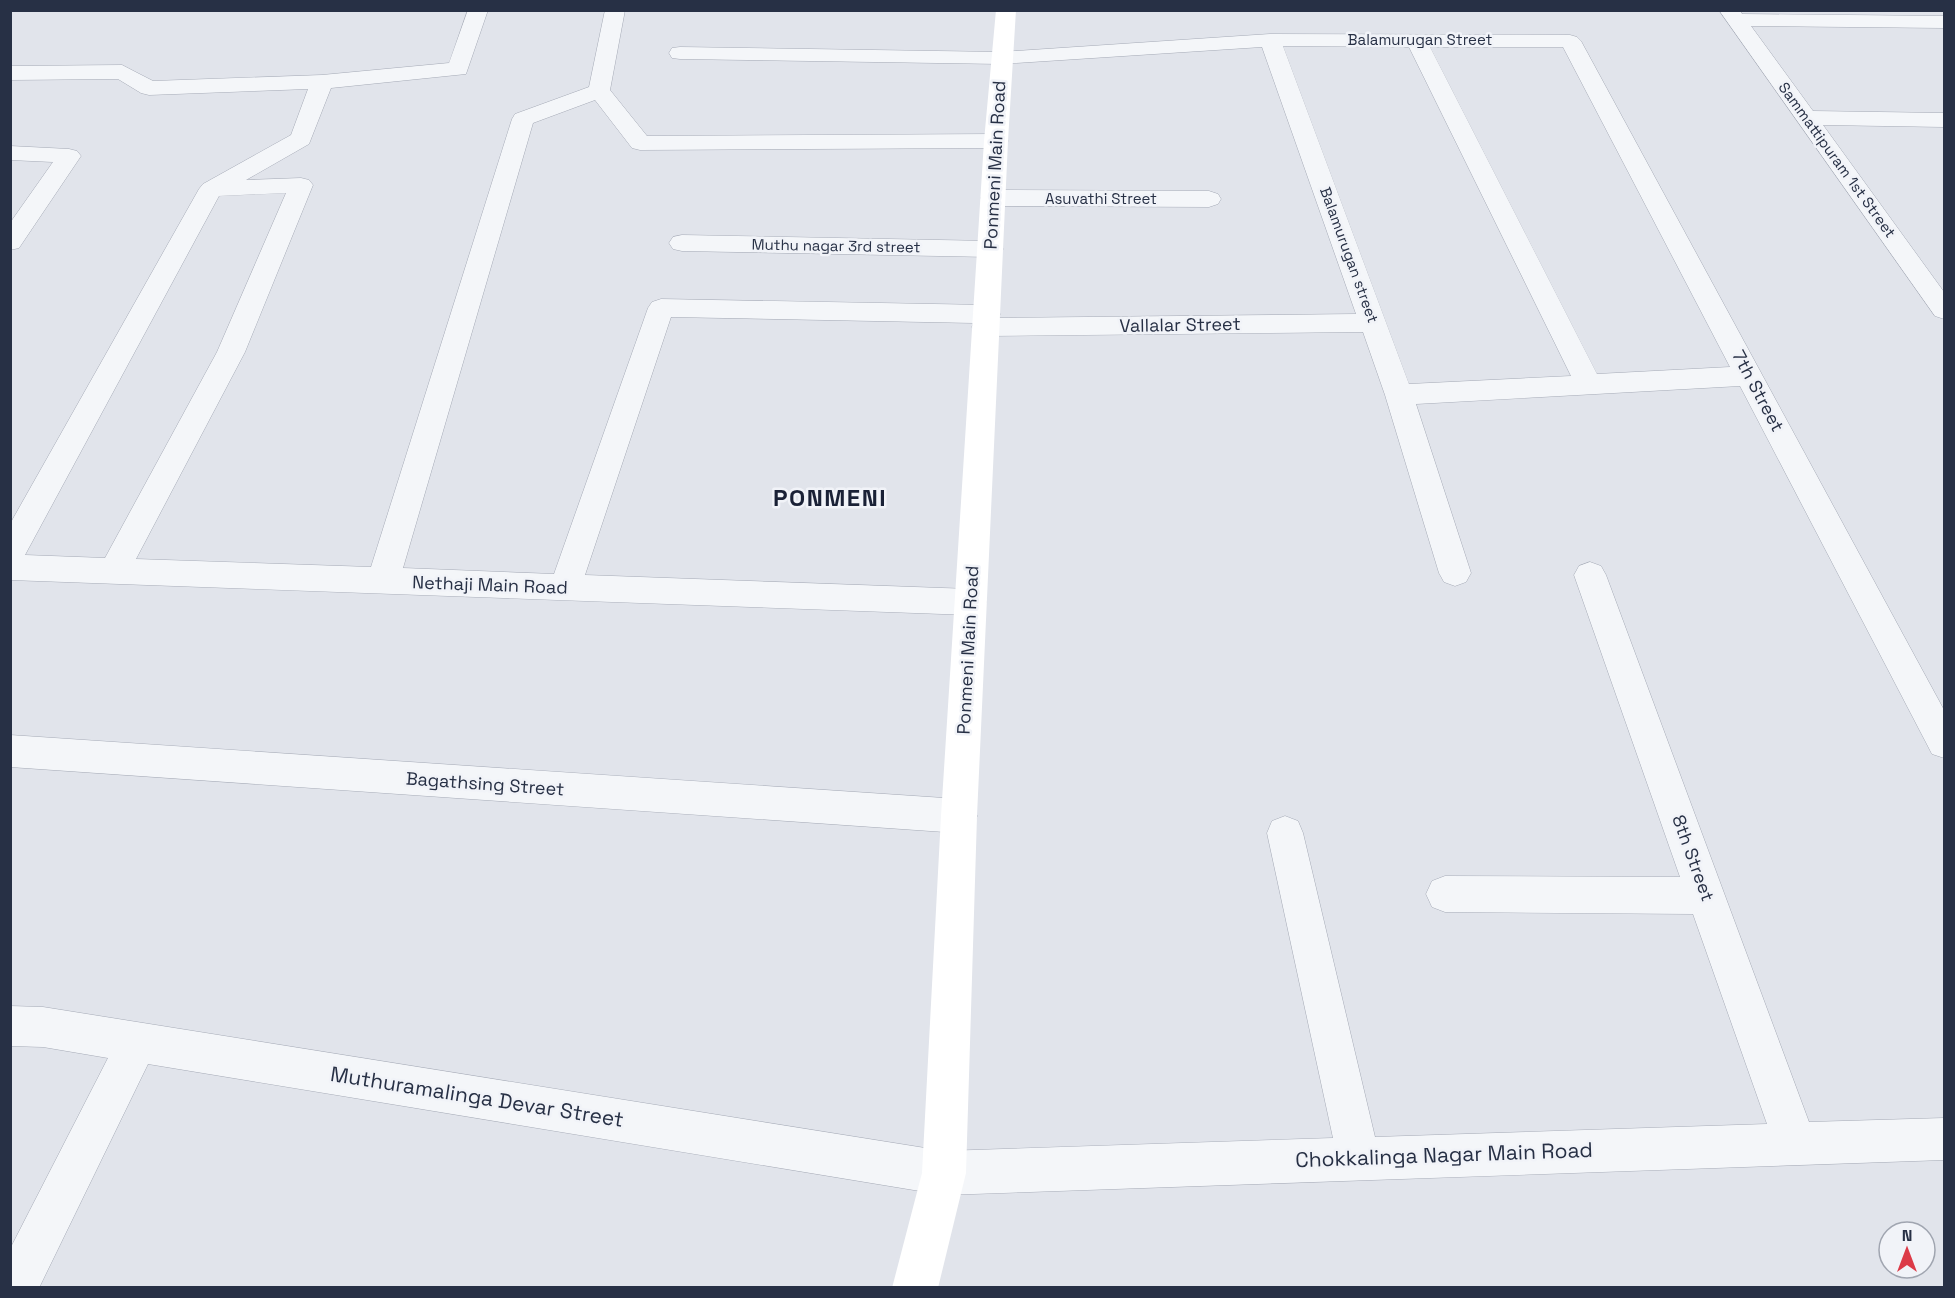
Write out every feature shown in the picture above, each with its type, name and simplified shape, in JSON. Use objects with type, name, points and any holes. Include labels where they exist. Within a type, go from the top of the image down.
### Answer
[{"type":"street","points":[[10,73],[122,72],[149,88],[322,82],[458,69],[478,10]]},
{"type":"street","points":[[615,10],[599,91],[640,143],[996,141]]},
{"type":"street","name":"Ponmeni Main Road","points":[[915,1287],[944,1173],[970,602],[1001,58],[1006,10]]},
{"type":"street","points":[[1732,15],[1944,22]]},
{"type":"street","name":"Sammattipuram 1st Street","points":[[1732,15],[1944,310]]},
{"type":"street","points":[[680,53],[1001,58],[1270,40]]},
{"type":"street","name":"Balamurugan Street","points":[[1270,40],[1570,41]]},
{"type":"street","name":"Balamurugan street","points":[[1270,40],[1399,395],[1455,573]]},
{"type":"street","points":[[1416,40],[1589,385]]},
{"type":"street","name":"7th Street","points":[[1570,41],[1944,742]]},
{"type":"street","points":[[10,553],[211,189],[301,139],[322,82]]},
{"type":"street","points":[[383,581],[523,119],[599,91]]},
{"type":"street","points":[[1806,118],[1944,120]]},
{"type":"street","points":[[10,153],[69,156],[10,242]]},
{"type":"street","points":[[114,571],[231,352],[301,185],[211,189]]},
{"type":"street","name":"Asuvathi Street","points":[[993,198],[1209,199]]},
{"type":"street","name":"Muthu nagar 3rd street","points":[[682,243],[990,249]]},
{"type":"street","name":"Vallalar Street","points":[[565,587],[661,308],[986,321],[1374,323]]},
{"type":"street","points":[[1399,395],[1750,376]]},
{"type":"street","name":"Nethaji Main Road","points":[[10,567],[970,602]]},
{"type":"street","name":"8th Street","points":[[1590,575],[1795,1143]]},
{"type":"street","name":"Bagathsing Street","points":[[10,752],[959,816]]},
{"type":"street","points":[[1285,833],[1359,1159]]},
{"type":"street","points":[[1445,894],[1707,896]]},
{"type":"street","name":"Muthuramalinga Devar Street","points":[[10,1026],[43,1027],[944,1173]]},
{"type":"street","points":[[15,1287],[138,1042]]},
{"type":"street","name":"Chokkalinga Nagar Main Road","points":[[944,1173],[1944,1139]]},
{"type":"district","name":"PONMENI","points":[[830,498]]}]
